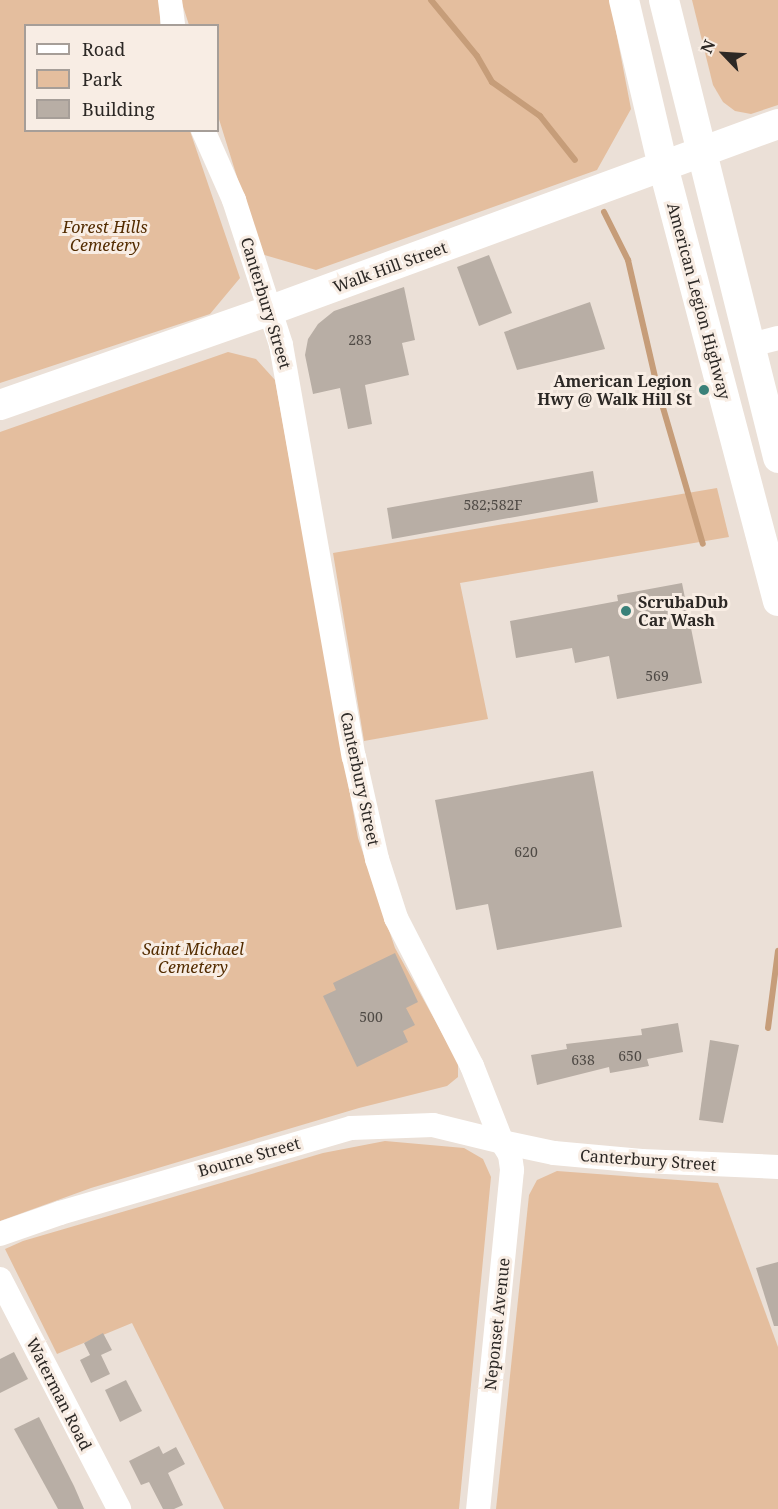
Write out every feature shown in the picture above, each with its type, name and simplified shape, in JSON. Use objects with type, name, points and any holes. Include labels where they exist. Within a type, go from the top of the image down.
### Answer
[{"type":"main road","name":"American Legion Highway","points":[[624,0],[663,166],[778,601]]},
{"type":"main road","points":[[664,0],[701,153],[764,342],[778,459]]},
{"type":"main road","name":"Walk Hill Street","points":[[0,405],[271,310],[778,124]]},
{"type":"street","points":[[170,0],[172,24]]},
{"type":"street","name":"Canterbury Street","points":[[204,132],[234,200],[271,310],[289,382],[350,737],[377,859],[396,918],[472,1066],[502,1142],[554,1153],[642,1161],[778,1167]]},
{"type":"street","name":"Bourne Street","points":[[0,1234],[60,1213],[351,1128],[432,1125],[502,1142]]},
{"type":"street","name":"Neponset Avenue","points":[[478,1509],[512,1170],[510,1155],[502,1142]]},
{"type":"street","name":"Waterman Road","points":[[0,1280],[119,1509]]},
{"type":"green space","name":"Forest Hills Cemetery","points":[[0,0],[160,0],[160,24],[24,24],[24,132],[190,132],[240,278],[210,314],[0,383]]},
{"type":"green space","points":[[181,0],[610,0],[631,109],[597,170],[316,270],[261,254],[219,119],[219,24],[189,24]]},
{"type":"green space","points":[[692,0],[778,0],[778,105],[751,114],[735,111],[723,102],[713,85]]},
{"type":"green space","name":"Saint Michael Cemetery","points":[[228,352],[256,359],[275,380],[358,838],[395,948],[458,1062],[458,1077],[447,1086],[359,1108],[91,1188],[0,1221],[0,432]]},
{"type":"green space","points":[[717,488],[729,537],[460,583],[488,719],[364,741],[333,553]]},
{"type":"green space","points":[[385,1141],[464,1148],[483,1159],[491,1177],[459,1509],[224,1509],[132,1323],[57,1354],[5,1249],[23,1241],[323,1153]]},
{"type":"green space","points":[[557,1171],[718,1183],[778,1347],[778,1509],[496,1509],[529,1195],[537,1180]]},
{"type":"building","points":[[489,255],[512,313],[479,326],[457,267]]},
{"type":"building","points":[[404,287],[415,340],[402,343],[409,375],[365,385],[372,424],[348,429],[340,388],[313,394],[305,355],[308,339],[318,324],[334,311]]},
{"type":"building","points":[[590,302],[605,349],[517,370],[504,332]]},
{"type":"building","points":[[593,471],[598,502],[392,539],[387,508]]},
{"type":"building","points":[[682,583],[702,683],[617,699],[609,656],[575,663],[572,648],[516,658],[510,621],[618,601],[617,595]]},
{"type":"building","points":[[593,771],[622,927],[497,950],[488,904],[456,910],[435,800]]},
{"type":"building","points":[[395,953],[418,1002],[406,1008],[415,1025],[403,1031],[408,1042],[357,1067],[323,996],[336,990],[333,983]]},
{"type":"building","points":[[678,1023],[683,1052],[647,1059],[649,1066],[610,1073],[609,1067],[537,1085],[531,1055],[567,1049],[566,1044],[642,1035],[641,1029]]},
{"type":"building","points":[[710,1040],[739,1045],[723,1123],[699,1120]]},
{"type":"building","points":[[778,1262],[778,1326],[774,1326],[756,1268]]},
{"type":"building","points":[[103,1333],[112,1350],[101,1355],[110,1374],[91,1383],[80,1360],[90,1355],[84,1343]]},
{"type":"building","points":[[14,1352],[28,1379],[0,1393],[0,1359]]},
{"type":"building","points":[[126,1380],[142,1411],[120,1422],[105,1390]]},
{"type":"building","points":[[39,1417],[84,1509],[58,1509],[14,1429]]},
{"type":"building","points":[[159,1446],[163,1454],[176,1447],[185,1464],[168,1473],[183,1505],[174,1509],[163,1509],[149,1482],[141,1485],[129,1461]]},
{"type":"waterway","points":[[431,0],[477,56],[492,82],[540,116],[575,160]]},
{"type":"waterway","points":[[604,212],[628,260],[659,394],[703,544]]},
{"type":"waterway","points":[[768,1028],[778,951]]},
{"type":"place","name":"American Legion Hwy @ Walk Hill St","points":[[704,390]]},
{"type":"place","name":"ScrubaDub Car Wash","points":[[626,611]]}]
